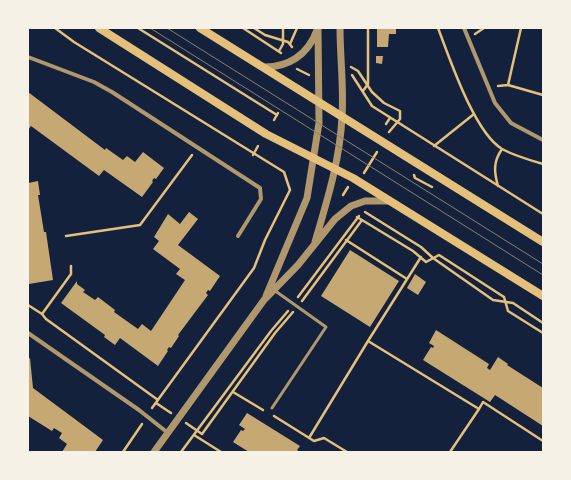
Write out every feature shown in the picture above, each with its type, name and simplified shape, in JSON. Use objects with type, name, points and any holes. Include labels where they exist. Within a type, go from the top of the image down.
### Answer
[{"type":"main road","points":[[99,28],[266,134],[335,168],[543,296]]},
{"type":"main road","points":[[200,28],[543,242]]},
{"type":"street","points":[[264,300],[305,205],[318,123],[318,28]]},
{"type":"street","points":[[262,67],[282,66],[298,57],[313,41],[318,28]]},
{"type":"street","points":[[314,246],[335,168],[343,116],[340,28]]},
{"type":"street","points":[[464,28],[495,103],[511,123],[543,140]]},
{"type":"street","points":[[28,57],[103,86],[260,188],[261,199],[238,236]]},
{"type":"street","points":[[154,452],[264,300],[314,246],[335,219],[351,206],[365,201],[390,201]]},
{"type":"street","points":[[28,333],[140,410],[146,417],[168,433]]},
{"type":"lane","points":[[272,408],[326,327],[274,290]]},
{"type":"path","points":[[55,28],[74,42],[253,155],[284,172],[290,190],[265,240],[254,268],[158,400],[123,452]]},
{"type":"path","points":[[138,28],[277,114],[274,120]]},
{"type":"path","points":[[243,28],[287,56]]},
{"type":"path","points":[[254,28],[265,35],[283,40],[290,44],[295,51]]},
{"type":"path","points":[[279,51],[283,40],[283,28]]},
{"type":"path","points":[[290,44],[297,28]]},
{"type":"path","points":[[363,92],[367,85],[368,28]]},
{"type":"path","points":[[438,28],[474,114],[489,137],[502,149],[526,160],[543,164]]},
{"type":"path","points":[[472,28],[478,41]]},
{"type":"path","points":[[475,34],[484,28]]},
{"type":"path","points":[[508,85],[521,28]]},
{"type":"path","points":[[294,66],[310,76]]},
{"type":"path","points":[[348,66],[356,70],[382,102],[400,111],[400,117],[392,128]]},
{"type":"path","points":[[348,75],[354,76],[370,104],[543,214]]},
{"type":"path","points":[[495,80],[501,92]]},
{"type":"path","points":[[498,86],[508,85],[543,94]]},
{"type":"path","points":[[434,146],[474,114]]},
{"type":"path","points":[[386,124],[390,118]]},
{"type":"path","points":[[253,155],[258,146]]},
{"type":"path","points":[[66,236],[140,225],[198,147]]},
{"type":"path","points":[[498,186],[494,172],[496,158],[502,149]]},
{"type":"path","points":[[367,169],[376,155]]},
{"type":"path","points":[[343,195],[348,186]]},
{"type":"path","points":[[181,452],[362,210],[421,247],[432,258],[493,300],[513,303],[543,323]]},
{"type":"path","points":[[354,211],[362,220],[414,251],[426,262],[438,255],[504,297],[508,310],[543,333]]},
{"type":"path","points":[[197,431],[202,434],[275,333],[297,307],[362,220]]},
{"type":"path","points":[[346,240],[407,279]]},
{"type":"path","points":[[309,438],[421,257]]},
{"type":"path","points":[[42,314],[71,274],[71,266]]},
{"type":"path","points":[[28,305],[158,400]]},
{"type":"path","points":[[368,341],[479,409]]},
{"type":"path","points":[[233,392],[265,411]]},
{"type":"path","points":[[450,452],[483,402],[543,441]]},
{"type":"path","points":[[271,415],[314,441],[324,438],[347,452]]},
{"type":"path","points":[[194,435],[221,452]]},
{"type":"building","points":[[377,28],[396,28],[396,34],[389,34],[388,47],[377,47]]},
{"type":"building","points":[[376,56],[383,56],[382,64],[376,63]]},
{"type":"building","points":[[28,92],[105,150],[106,148],[123,160],[127,156],[135,162],[143,152],[164,168],[156,179],[154,178],[152,181],[153,182],[142,197],[104,170],[99,176],[31,126],[28,130]]},
{"type":"building","points":[[38,181],[40,195],[38,195],[44,232],[46,232],[53,280],[29,284],[28,183]]},
{"type":"building","points":[[189,212],[198,219],[178,245],[220,276],[210,291],[208,290],[206,293],[208,295],[178,335],[179,336],[171,348],[169,347],[158,366],[120,338],[115,345],[104,337],[105,335],[61,303],[77,281],[77,284],[85,290],[83,292],[95,300],[98,297],[115,310],[114,312],[138,329],[142,324],[151,331],[185,280],[176,274],[180,269],[153,249],[159,241],[154,237],[168,214],[180,224]]},
{"type":"building","points":[[350,250],[399,281],[370,327],[321,296]]},
{"type":"building","points":[[415,274],[426,282],[418,295],[407,288]]},
{"type":"building","points":[[436,330],[489,364],[487,368],[490,370],[498,357],[508,364],[507,365],[543,388],[543,426],[495,395],[490,402],[423,360],[431,347],[433,348],[434,346],[429,343]]},
{"type":"building","points":[[30,358],[33,388],[103,440],[95,452],[62,452],[67,444],[59,438],[62,433],[54,428],[52,431],[28,416],[28,359]]},
{"type":"building","points":[[247,413],[300,446],[297,450],[300,452],[249,452],[233,442],[241,430],[243,431],[245,429],[239,425]]},
{"type":"tram line","points":[[150,28],[543,275]]},
{"type":"tram line","points":[[167,28],[543,264]]}]
